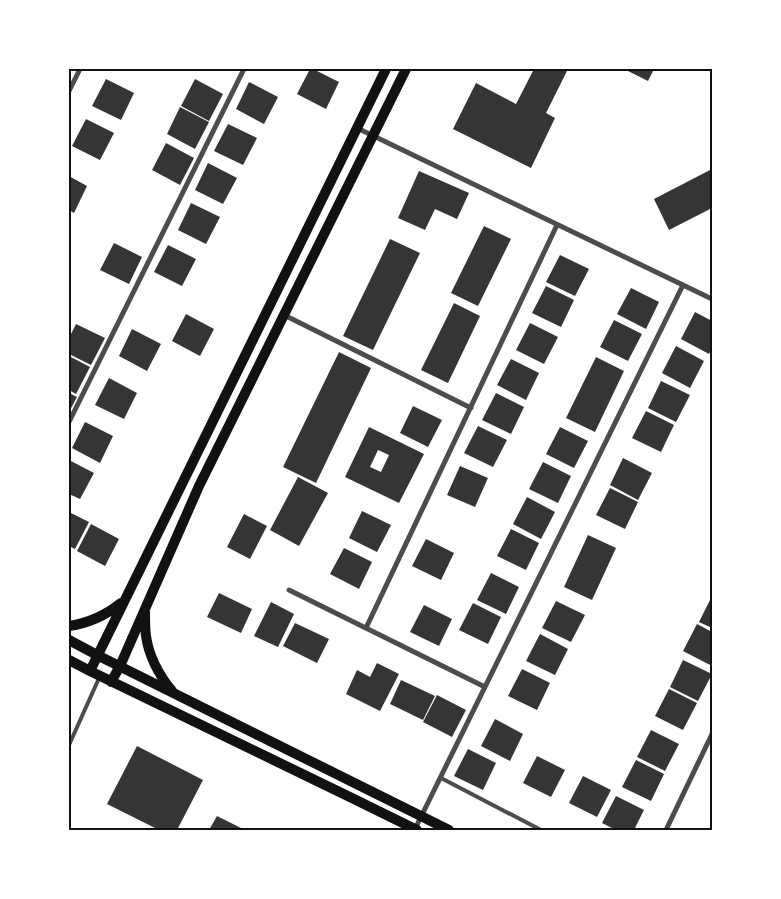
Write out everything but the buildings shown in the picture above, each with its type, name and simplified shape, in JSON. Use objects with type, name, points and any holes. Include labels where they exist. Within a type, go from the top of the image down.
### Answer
[{"type":"main road","points":[[90,671],[386,69]]},
{"type":"main road","points":[[112,682],[199,486],[406,69]]},
{"type":"main road","points":[[69,626],[98,619],[113,610],[125,599]]},
{"type":"main road","points":[[145,609],[146,636],[152,657],[161,677],[174,693]]},
{"type":"main road","points":[[69,640],[449,830]]},
{"type":"main road","points":[[69,660],[416,830]]},
{"type":"street","points":[[69,91],[80,69]]},
{"type":"street","points":[[69,422],[244,69]]},
{"type":"street","points":[[357,128],[712,299]]},
{"type":"street","points":[[366,628],[557,225]]},
{"type":"street","points":[[416,830],[683,286]]},
{"type":"street","points":[[284,315],[470,408]]},
{"type":"street","points":[[289,590],[485,687]]},
{"type":"street","points":[[666,830],[712,734]]},
{"type":"lane","points":[[69,745],[100,676]]},
{"type":"lane","points":[[440,778],[541,830]]}]
